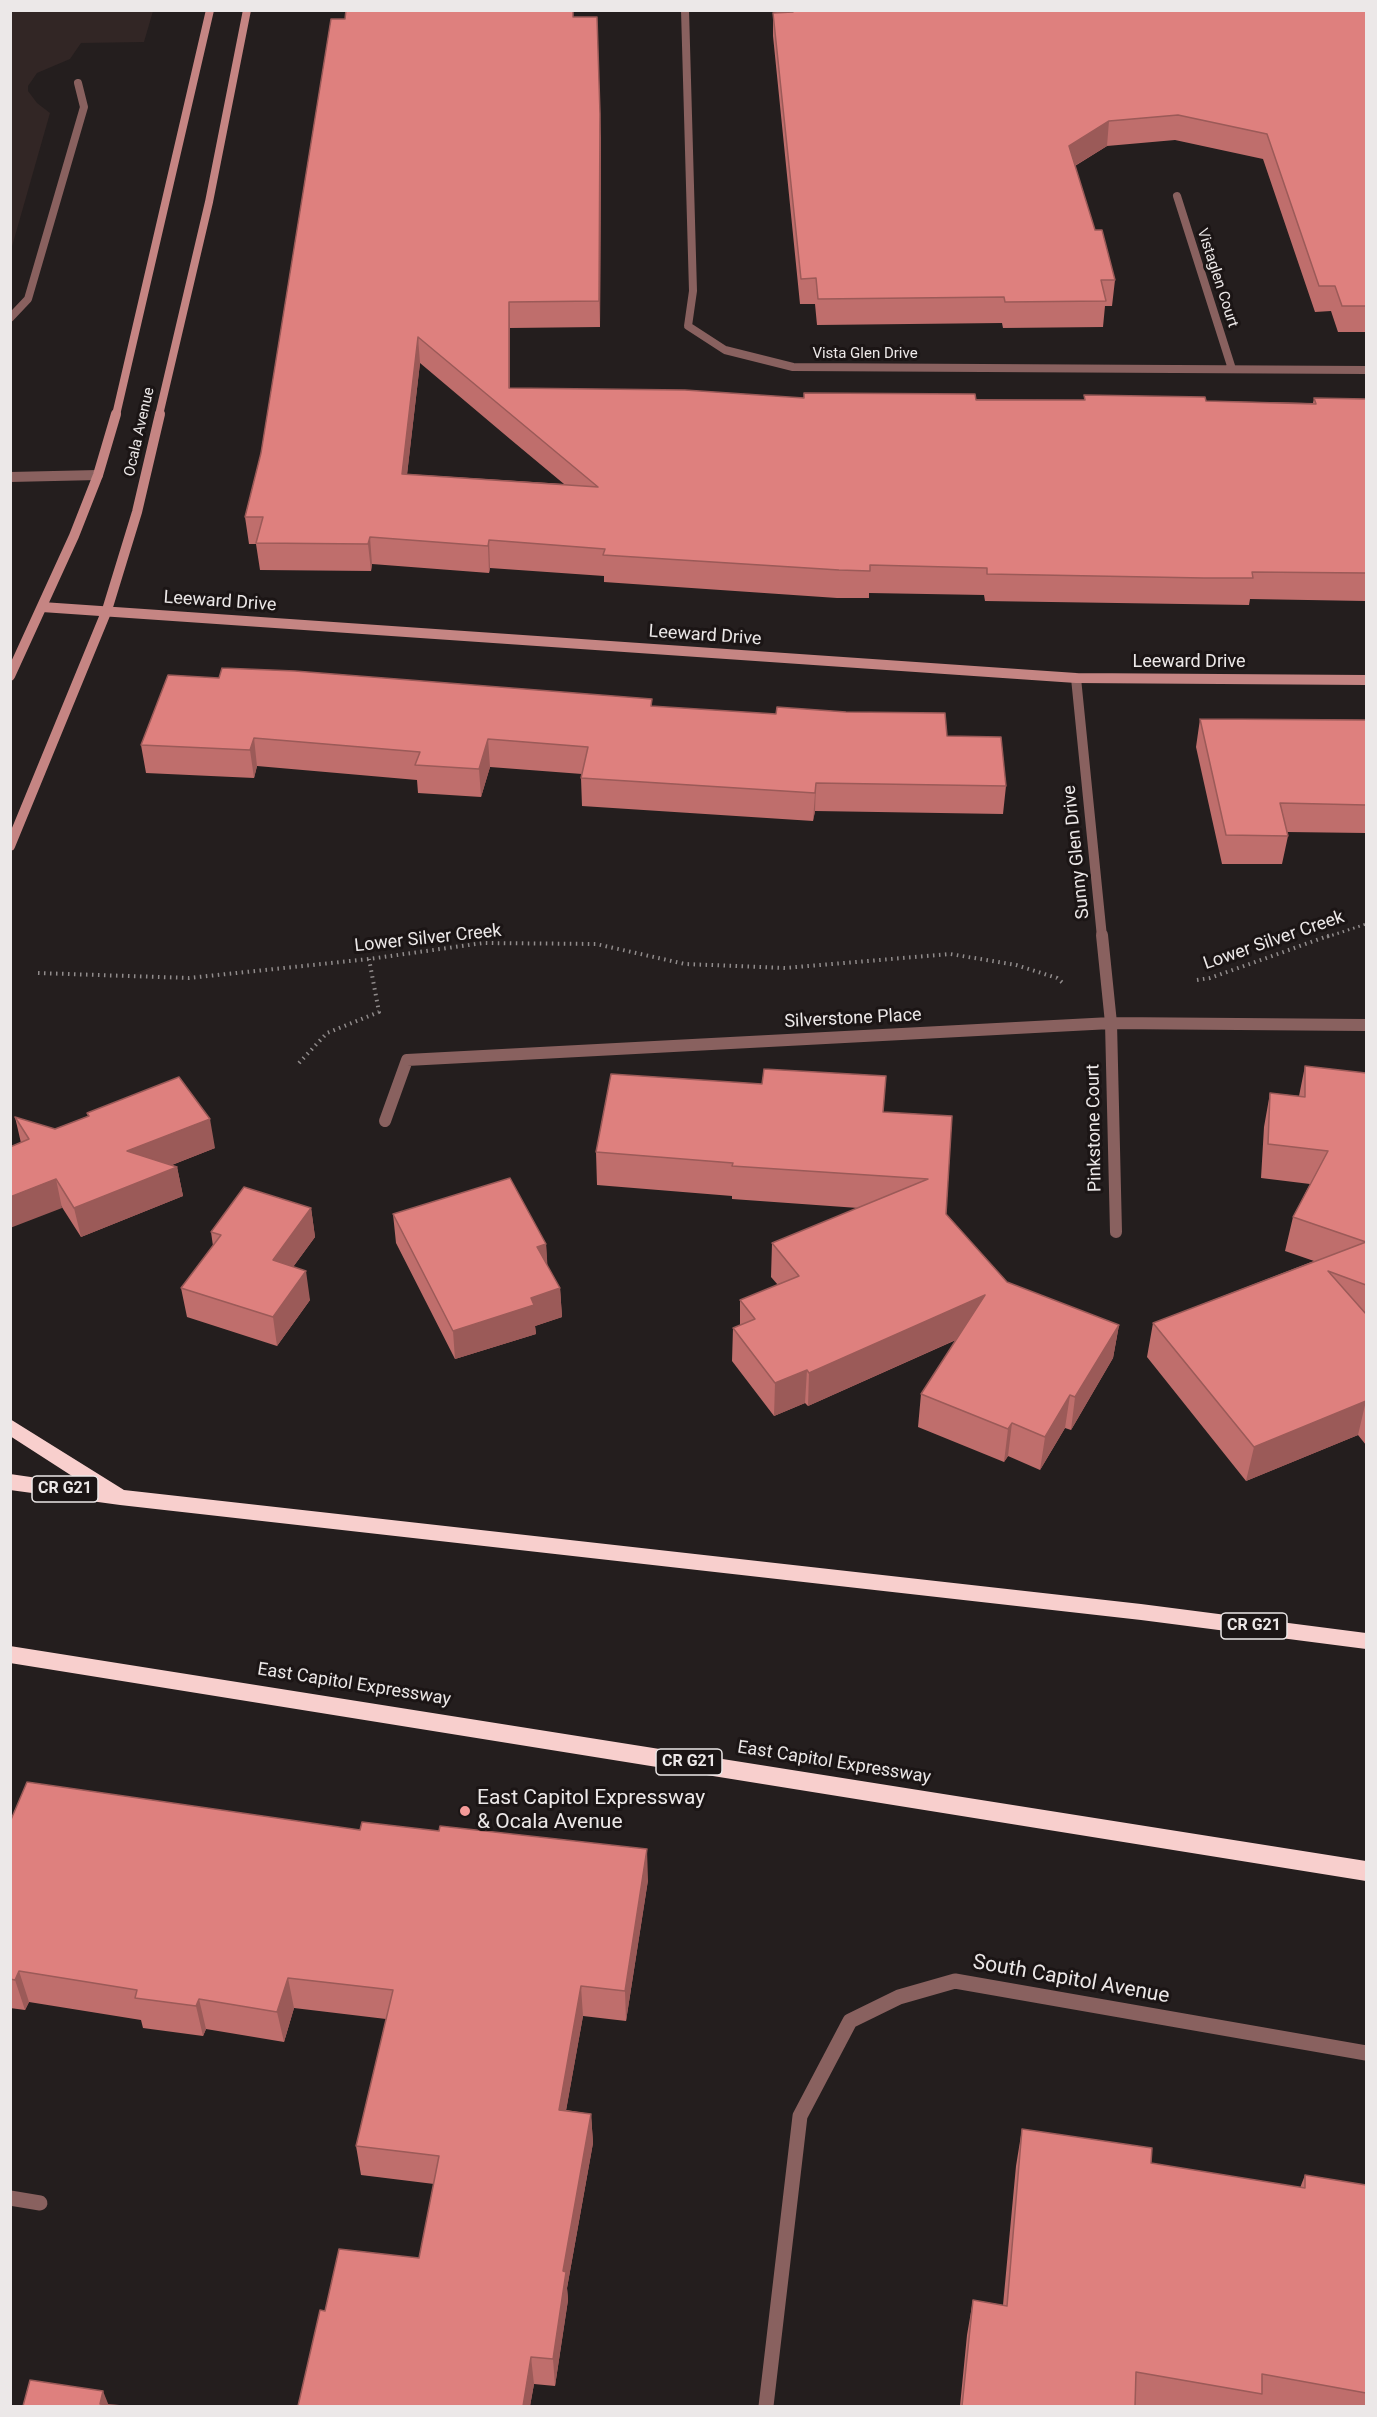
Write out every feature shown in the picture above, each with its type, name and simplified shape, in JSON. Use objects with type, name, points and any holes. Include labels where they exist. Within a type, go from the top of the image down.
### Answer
[{"type":"highway","points":[[10,1426],[120,1497]]},
{"type":"highway","name":"CR G21","points":[[10,1482],[120,1497],[1141,1612],[1366,1641]]},
{"type":"highway","name":"East Capitol Expressway","points":[[10,1654],[1366,1871]]},
{"type":"main road","name":"Ocala Avenue","points":[[10,676],[98,475],[125,383],[164,200],[210,10]]},
{"type":"main road","name":"Ocala Avenue","points":[[10,846],[107,610],[137,512],[210,202],[248,10]]},
{"type":"main road","name":"Leeward Drive","points":[[42,607],[1076,678],[1366,680]]},
{"type":"street","name":"Vista Glen Drive","points":[[685,10],[693,291],[688,326],[725,350],[793,367],[1366,370]]},
{"type":"street","points":[[10,318],[28,299],[84,107],[78,83]]},
{"type":"street","name":"Vistaglen Court","points":[[1177,196],[1232,369]]},
{"type":"street","points":[[10,477],[98,475]]},
{"type":"street","name":"Sunny Glen Drive","points":[[1076,678],[1111,1023]]},
{"type":"street","name":"Silverstone Place","points":[[385,1121],[407,1060],[1111,1023],[1366,1025]]},
{"type":"street","name":"Pinkstone Court","points":[[1111,1023],[1116,1232]]},
{"type":"street","name":"South Capitol Avenue","points":[[766,2406],[800,2116],[850,2020],[899,1997],[955,1981],[1366,2053]]},
{"type":"street","points":[[10,2198],[40,2203]]},
{"type":"path","name":"Lower Silver Creek","points":[[1190,981],[1210,978],[1276,953],[1366,924]]},
{"type":"path","name":"Lower Silver Creek","points":[[38,973],[189,978],[369,959],[483,943],[596,944],[685,964],[785,968],[950,954],[1016,965],[1057,978],[1065,986]]},
{"type":"path","points":[[299,1062],[327,1033],[379,1012],[369,959]]},
{"type":"shaded area","points":[[11,10],[153,11],[144,42],[81,43],[70,59],[37,73],[28,86],[28,91],[37,103],[50,113],[11,250]]},
{"type":"building","points":[[346,10],[573,10],[573,17],[597,17],[600,114],[599,301],[509,302],[509,388],[685,390],[804,398],[804,393],[975,394],[976,400],[1085,400],[1084,395],[1205,397],[1206,401],[1316,404],[1314,398],[1366,399],[1366,573],[1252,572],[1253,578],[1204,578],[987,574],[987,568],[870,565],[870,571],[603,555],[605,549],[489,540],[488,546],[370,537],[368,544],[256,543],[263,517],[245,517],[261,453],[331,19],[345,19]],"holes":[[[418,337],[598,487],[402,474]]]},
{"type":"building","points":[[792,10],[1366,10],[1366,306],[1342,306],[1335,286],[1319,286],[1267,134],[1178,115],[1109,121],[1069,146],[1095,230],[1102,230],[1115,280],[1101,280],[1106,301],[1005,302],[1004,297],[818,299],[816,278],[801,279],[773,13],[793,12]]},
{"type":"building","points":[[222,668],[295,671],[652,699],[651,706],[776,714],[777,707],[846,712],[945,713],[947,736],[1001,737],[1006,786],[816,783],[815,793],[581,778],[588,747],[488,739],[479,769],[415,765],[420,752],[254,738],[250,750],[141,745],[168,675],[219,678]]},
{"type":"building","points":[[1200,719],[1366,720],[1366,805],[1280,803],[1288,836],[1226,835]]},
{"type":"building","points":[[1305,1066],[1366,1073],[1366,1242],[1293,1217],[1328,1151],[1268,1144],[1270,1093],[1305,1097]]},
{"type":"building","points":[[764,1069],[886,1076],[883,1112],[952,1116],[946,1214],[1007,1282],[1119,1325],[1075,1397],[1070,1395],[1045,1437],[1012,1423],[1008,1429],[921,1394],[985,1295],[809,1373],[807,1370],[775,1383],[733,1328],[755,1319],[740,1300],[799,1276],[772,1243],[928,1179],[732,1166],[733,1163],[596,1152],[611,1074],[762,1084]]},
{"type":"building","points":[[179,1077],[210,1119],[127,1151],[177,1167],[74,1208],[56,1179],[10,1197],[10,1147],[29,1139],[15,1117],[55,1129],[89,1116],[87,1113]]},
{"type":"building","points":[[510,1178],[546,1244],[537,1247],[560,1288],[531,1298],[534,1305],[453,1331],[393,1214]]},
{"type":"building","points":[[244,1187],[311,1208],[273,1260],[306,1271],[273,1317],[181,1288],[221,1235],[211,1232]]},
{"type":"building","points":[[1366,1242],[1366,1285],[1328,1271],[1366,1314],[1366,1401],[1254,1447],[1153,1323]]},
{"type":"building","points":[[27,1782],[360,1830],[362,1822],[439,1831],[440,1826],[647,1849],[625,1991],[581,1986],[559,2110],[591,2114],[563,2271],[566,2272],[553,2359],[531,2357],[523,2406],[298,2406],[320,2310],[325,2311],[339,2249],[419,2258],[439,2156],[356,2146],[393,1990],[288,1978],[277,2012],[199,1999],[196,2006],[135,1998],[137,1990],[19,1971],[15,1980],[10,1979],[10,1822]]},
{"type":"building","points":[[1022,2129],[1152,2148],[1151,2163],[1305,2188],[1305,2175],[1366,2185],[1366,2393],[1262,2374],[1262,2394],[1136,2372],[1135,2406],[962,2406],[973,2300],[1007,2306]]},
{"type":"building","points":[[30,2380],[103,2391],[100,2404],[122,2406],[23,2406]]},
{"type":"place","name":"East Capitol Expressway & Ocala Avenue","points":[[465,1811]]}]
